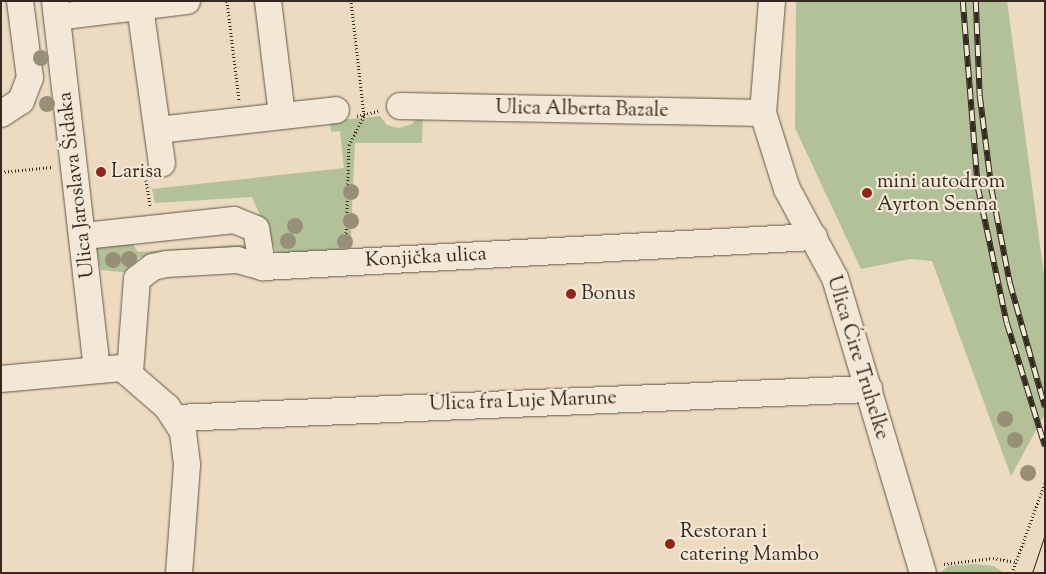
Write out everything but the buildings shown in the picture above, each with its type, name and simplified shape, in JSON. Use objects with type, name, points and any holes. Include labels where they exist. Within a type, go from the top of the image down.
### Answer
[{"type":"street","points":[[1,114],[21,101],[30,78],[20,1]]},
{"type":"street","points":[[56,9],[140,7],[187,1]]},
{"type":"street","points":[[268,1],[282,115]]},
{"type":"street","name":"Ulica Ćire Truhelke","points":[[772,1],[763,113],[787,189],[835,278],[925,571]]},
{"type":"street","points":[[140,7],[162,163]]},
{"type":"street","name":"Ulica Jaroslava Šidaka","points":[[56,9],[84,236],[96,368]]},
{"type":"street","name":"Ulica Alberta Bazale","points":[[400,106],[763,113]]},
{"type":"street","points":[[158,130],[336,110]]},
{"type":"street","points":[[84,236],[222,221],[250,224],[258,233],[263,267]]},
{"type":"street","name":"Konjička ulica","points":[[130,372],[140,274],[160,265],[237,260],[263,267],[814,237]]},
{"type":"street","points":[[1,379],[96,368],[130,372],[177,418],[185,444],[188,487],[179,573]]},
{"type":"street","name":"Ulica fra Luje Marune","points":[[177,418],[869,389]]},
{"type":"path","points":[[227,1],[242,120]]},
{"type":"path","points":[[346,262],[349,144],[364,115],[351,1]]},
{"type":"path","points":[[336,110],[337,118],[364,115],[400,106]]},
{"type":"path","points":[[152,229],[144,166],[162,163]]},
{"type":"path","points":[[1,172],[76,165]]},
{"type":"path","points":[[1012,573],[1045,483]]},
{"type":"path","points":[[925,571],[947,562],[993,558],[1016,562]]},
{"type":"green space","points":[[796,1],[1007,1],[1045,282],[1045,414],[1011,476],[932,261],[910,259],[861,269],[795,128]]},
{"type":"green space","points":[[423,111],[422,143],[355,143],[350,256],[278,256],[252,197],[155,203],[152,189],[344,168],[340,131],[331,132],[330,121],[380,116],[387,125],[399,128],[412,124]]},
{"type":"green space","points":[[128,237],[138,252],[252,244],[253,250],[139,257],[131,273],[101,270],[96,248],[99,243]]},
{"type":"green space","points":[[974,564],[994,566],[1004,573],[940,573],[948,566]]},
{"type":"tram line","points":[[1032,573],[1045,534]]},
{"type":"railway","points":[[963,1],[978,187],[1007,323],[1045,446]]},
{"type":"railway","points":[[976,1],[980,96],[992,191],[1010,283],[1045,407]]},
{"type":"place","name":"Larisa","points":[[101,172]]},
{"type":"place","name":"mini autodrom Ayrton Senna","points":[[867,193]]},
{"type":"place","name":"Bonus","points":[[571,294]]},
{"type":"place","name":"Restoran i catering Mambo","points":[[670,544]]}]
